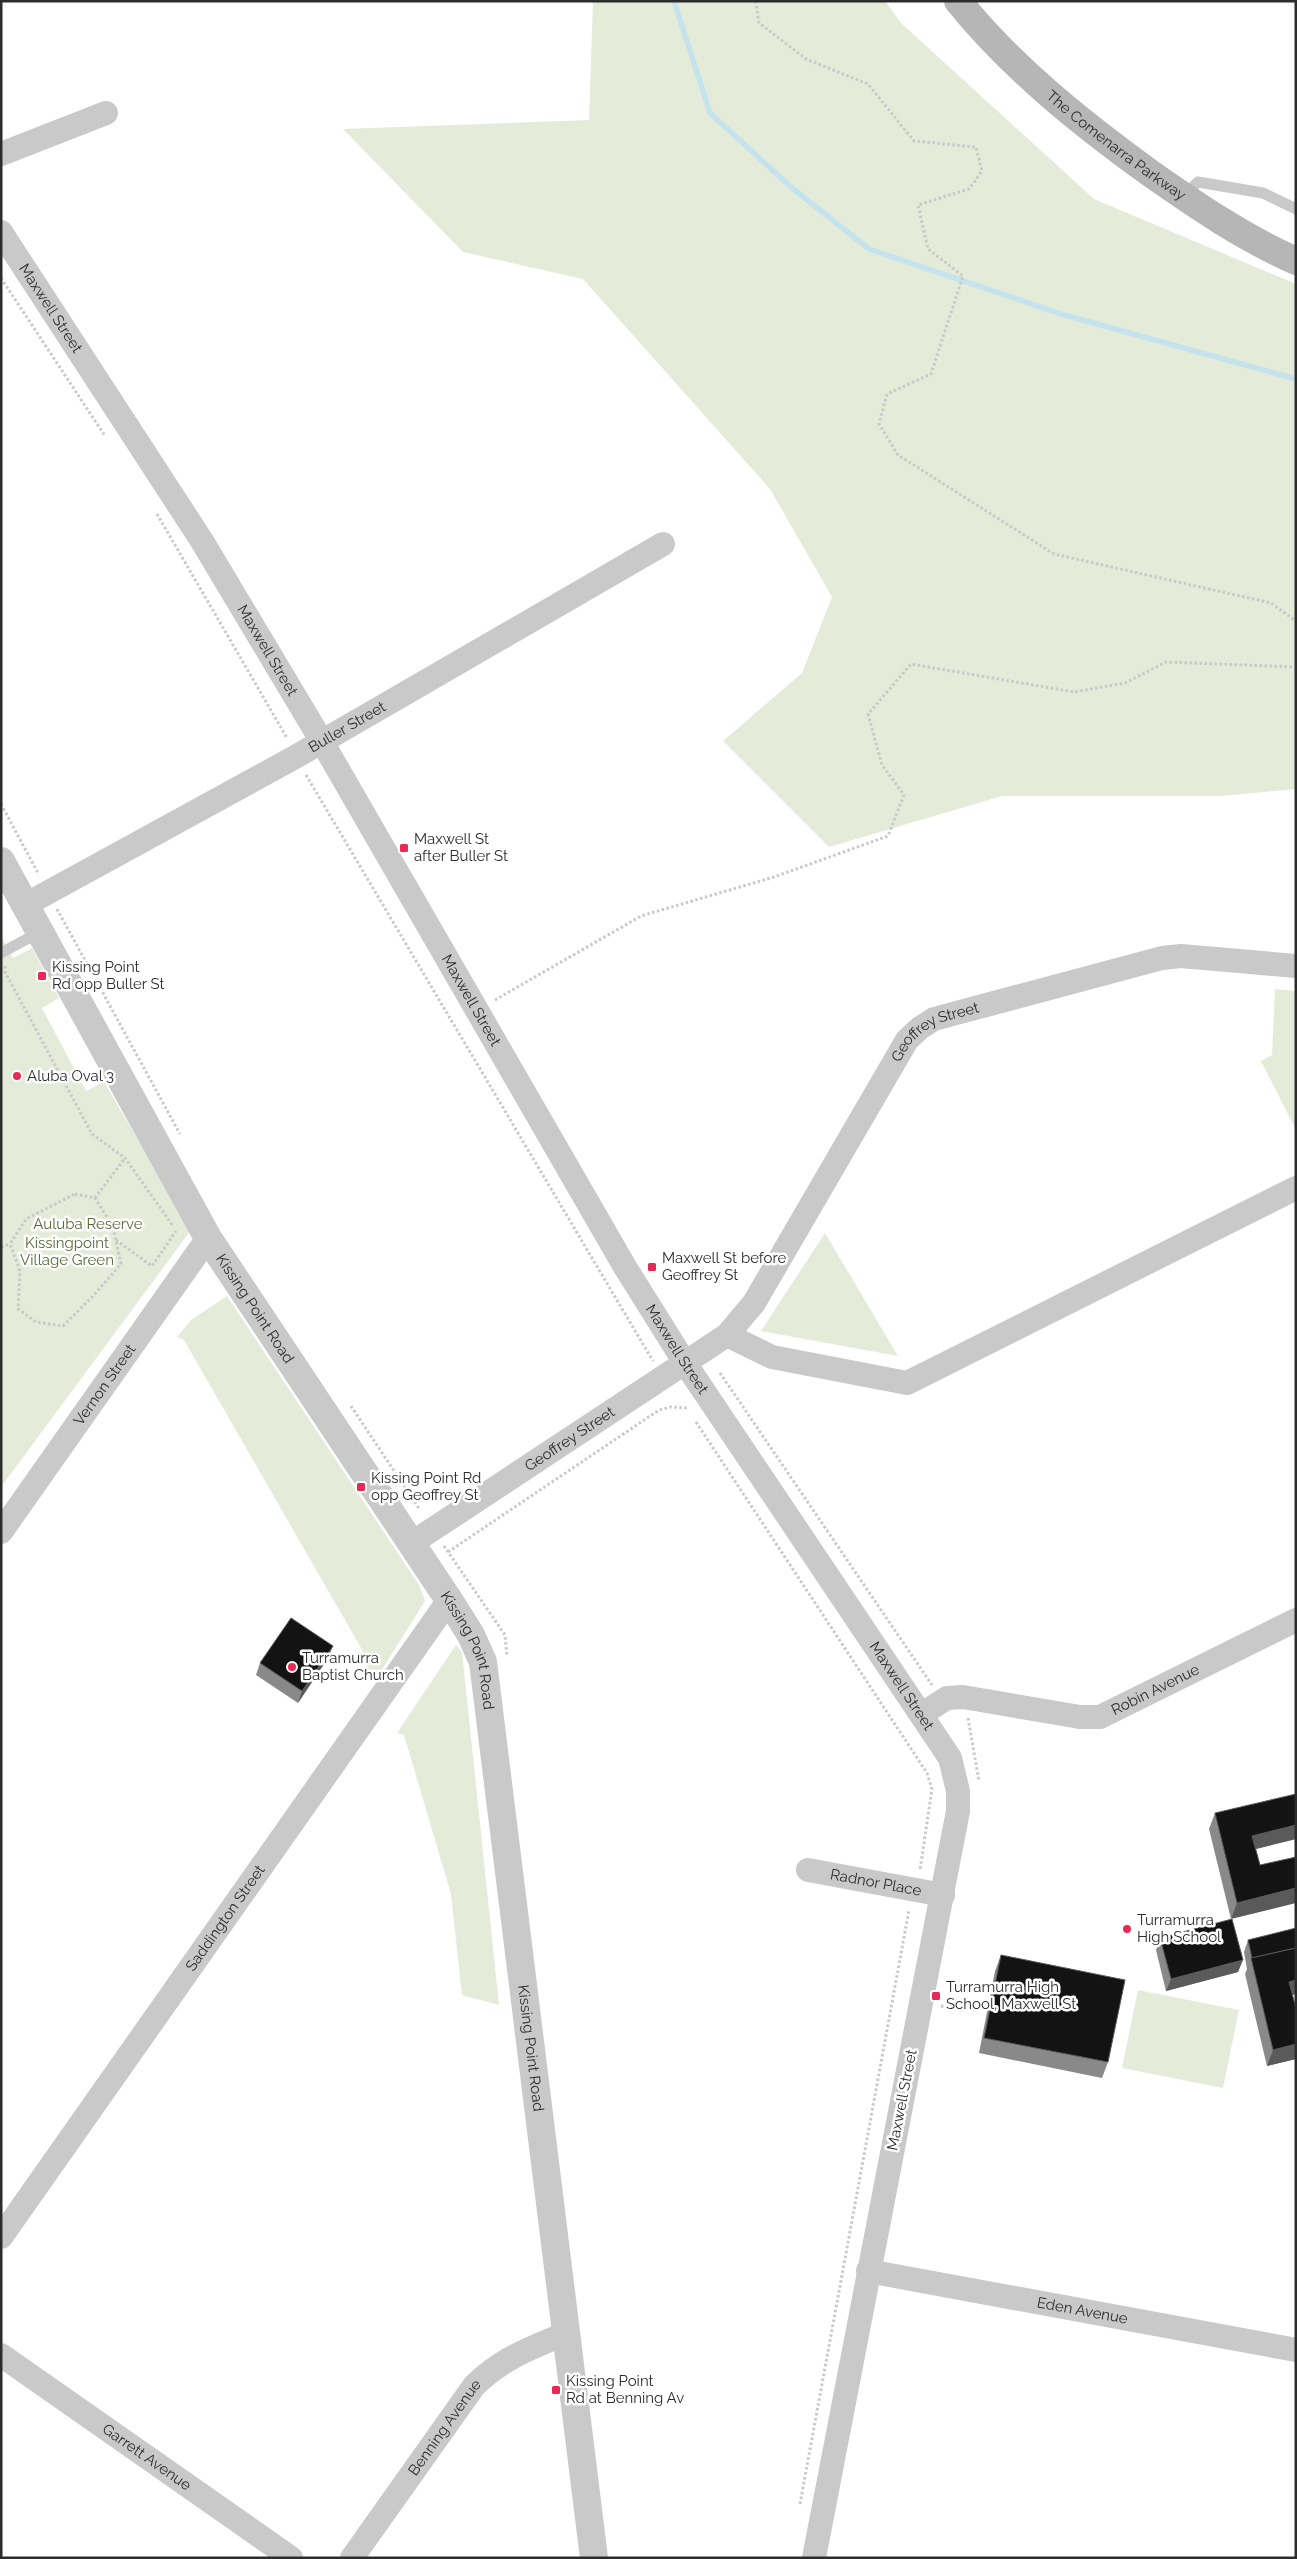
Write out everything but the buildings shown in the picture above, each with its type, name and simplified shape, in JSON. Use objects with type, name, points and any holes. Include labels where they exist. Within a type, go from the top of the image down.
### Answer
[{"type":"main road","name":"The Comenarra Parkway","points":[[958,1],[1016,63],[1073,114],[1183,196],[1268,249],[1296,262]]},
{"type":"street","points":[[1,154],[106,113]]},
{"type":"street","name":"Maxwell Street","points":[[1,232],[202,541],[321,740],[625,1266],[685,1363],[950,1758],[958,1790],[958,1811],[814,2558]]},
{"type":"street","name":"Buller Street","points":[[25,905],[297,756],[321,740],[664,544]]},
{"type":"street","name":"Kissing Point Road","points":[[1,862],[208,1238],[449,1600],[471,1635],[483,1662],[594,2558]]},
{"type":"street","name":"Geoffrey Street","points":[[412,1543],[727,1335],[754,1303],[907,1040],[920,1028],[934,1019],[1162,958],[1180,956],[1296,966]]},
{"type":"street","points":[[727,1335],[772,1357],[907,1383],[1296,1188]]},
{"type":"street","name":"Vernon Street","points":[[1,1532],[208,1238]]},
{"type":"street","name":"Saddington Street","points":[[1,2237],[449,1600]]},
{"type":"street","name":"Robin Avenue","points":[[922,1714],[947,1698],[963,1696],[1080,1718],[1100,1717],[1296,1620]]},
{"type":"street","name":"Radnor Place","points":[[808,1870],[943,1895]]},
{"type":"street","name":"Eden Avenue","points":[[868,2271],[1296,2350]]},
{"type":"street","name":"Benning Avenue","points":[[352,2558],[474,2386],[492,2368],[512,2356],[567,2333]]},
{"type":"street","name":"Garrett Avenue","points":[[1,2355],[291,2558]]},
{"type":"lane","points":[[1183,196],[1198,182],[1262,192],[1296,209]]},
{"type":"lane","points":[[1,953],[40,932]]},
{"type":"path","points":[[756,1],[759,23],[806,59],[868,84],[914,141],[976,147],[982,171],[969,189],[918,205],[928,249],[963,276],[931,374],[887,394],[879,424],[898,455],[1054,554],[1271,603],[1296,621]]},
{"type":"path","points":[[1,278],[110,442]]},
{"type":"path","points":[[153,508],[291,744]]},
{"type":"path","points":[[478,1011],[641,916],[774,877],[888,836],[904,795],[882,765],[868,714],[911,664],[1074,692],[1125,683],[1166,662],[1296,667]]},
{"type":"path","points":[[303,770],[653,1361]]},
{"type":"path","points":[[1,804],[38,873]]},
{"type":"path","points":[[57,909],[183,1139]]},
{"type":"path","points":[[1,953],[5,960],[5,972],[92,1134],[125,1158],[177,1232],[152,1266],[116,1240]]},
{"type":"path","points":[[95,1198],[125,1158]]},
{"type":"path","points":[[1,1247],[10,1244],[26,1218],[51,1204],[75,1194],[95,1198],[113,1227],[120,1264],[94,1295],[63,1326],[36,1322],[18,1309],[20,1271],[10,1244]]},
{"type":"path","points":[[714,1364],[932,1686]]},
{"type":"path","points":[[683,1402],[928,1773],[932,1789],[920,1871]]},
{"type":"path","points":[[349,1404],[420,1510]]},
{"type":"path","points":[[448,1552],[659,1410],[671,1407],[687,1408]]},
{"type":"path","points":[[800,2509],[910,1905]]},
{"type":"path","points":[[940,2006],[962,2010]]},
{"type":"green space","points":[[593,1],[885,1],[901,23],[1094,199],[1296,284],[1296,789],[1221,796],[1002,796],[829,847],[723,741],[802,673],[832,597],[770,489],[583,279],[463,252],[343,129],[589,120]]},
{"type":"green space","name":"Auluba Reserve","points":[[1,936],[13,958],[32,948],[59,998],[42,1008],[86,1091],[104,1082],[191,1230],[1,1487]]},
{"type":"green space","points":[[1275,989],[1296,991],[1296,1130],[1261,1061],[1272,1055]]},
{"type":"green space","points":[[825,1233],[898,1356],[761,1331]]},
{"type":"green space","points":[[227,1296],[419,1585],[425,1601],[376,1679],[367,1672],[368,1660],[184,1340],[177,1337],[191,1320]]},
{"type":"green space","points":[[456,1645],[462,1652],[499,2005],[462,1995],[451,1894],[404,1735],[397,1733]]},
{"type":"green space","points":[[1138,1990],[1239,2010],[1223,2088],[1122,2068]]},
{"type":"waterway","points":[[674,1],[710,113],[791,187],[869,249],[1061,314],[1296,379]]},
{"type":"place","name":"Maxwell St after Buller St","points":[[404,848]]},
{"type":"place","name":"Kissing Point Rd opp Buller St","points":[[42,976]]},
{"type":"place","name":"Aluba Oval 3","points":[[17,1076]]},
{"type":"place","name":"Maxwell St before Geoffrey St","points":[[652,1267]]},
{"type":"place","name":"Kissing Point Rd opp Geoffrey St","points":[[361,1487]]},
{"type":"place","name":"Turramurra Baptist Church","points":[[292,1667]]},
{"type":"place","name":"Turramurra High School","points":[[1127,1929]]},
{"type":"place","name":"Turramurra High School, Maxwell St","points":[[936,1996]]},
{"type":"place","name":"Kissing Point Rd at Benning Av","points":[[556,2390]]},
{"type":"park label","name":"Kissingpoint Village Green","points":[[67,1252]]}]
